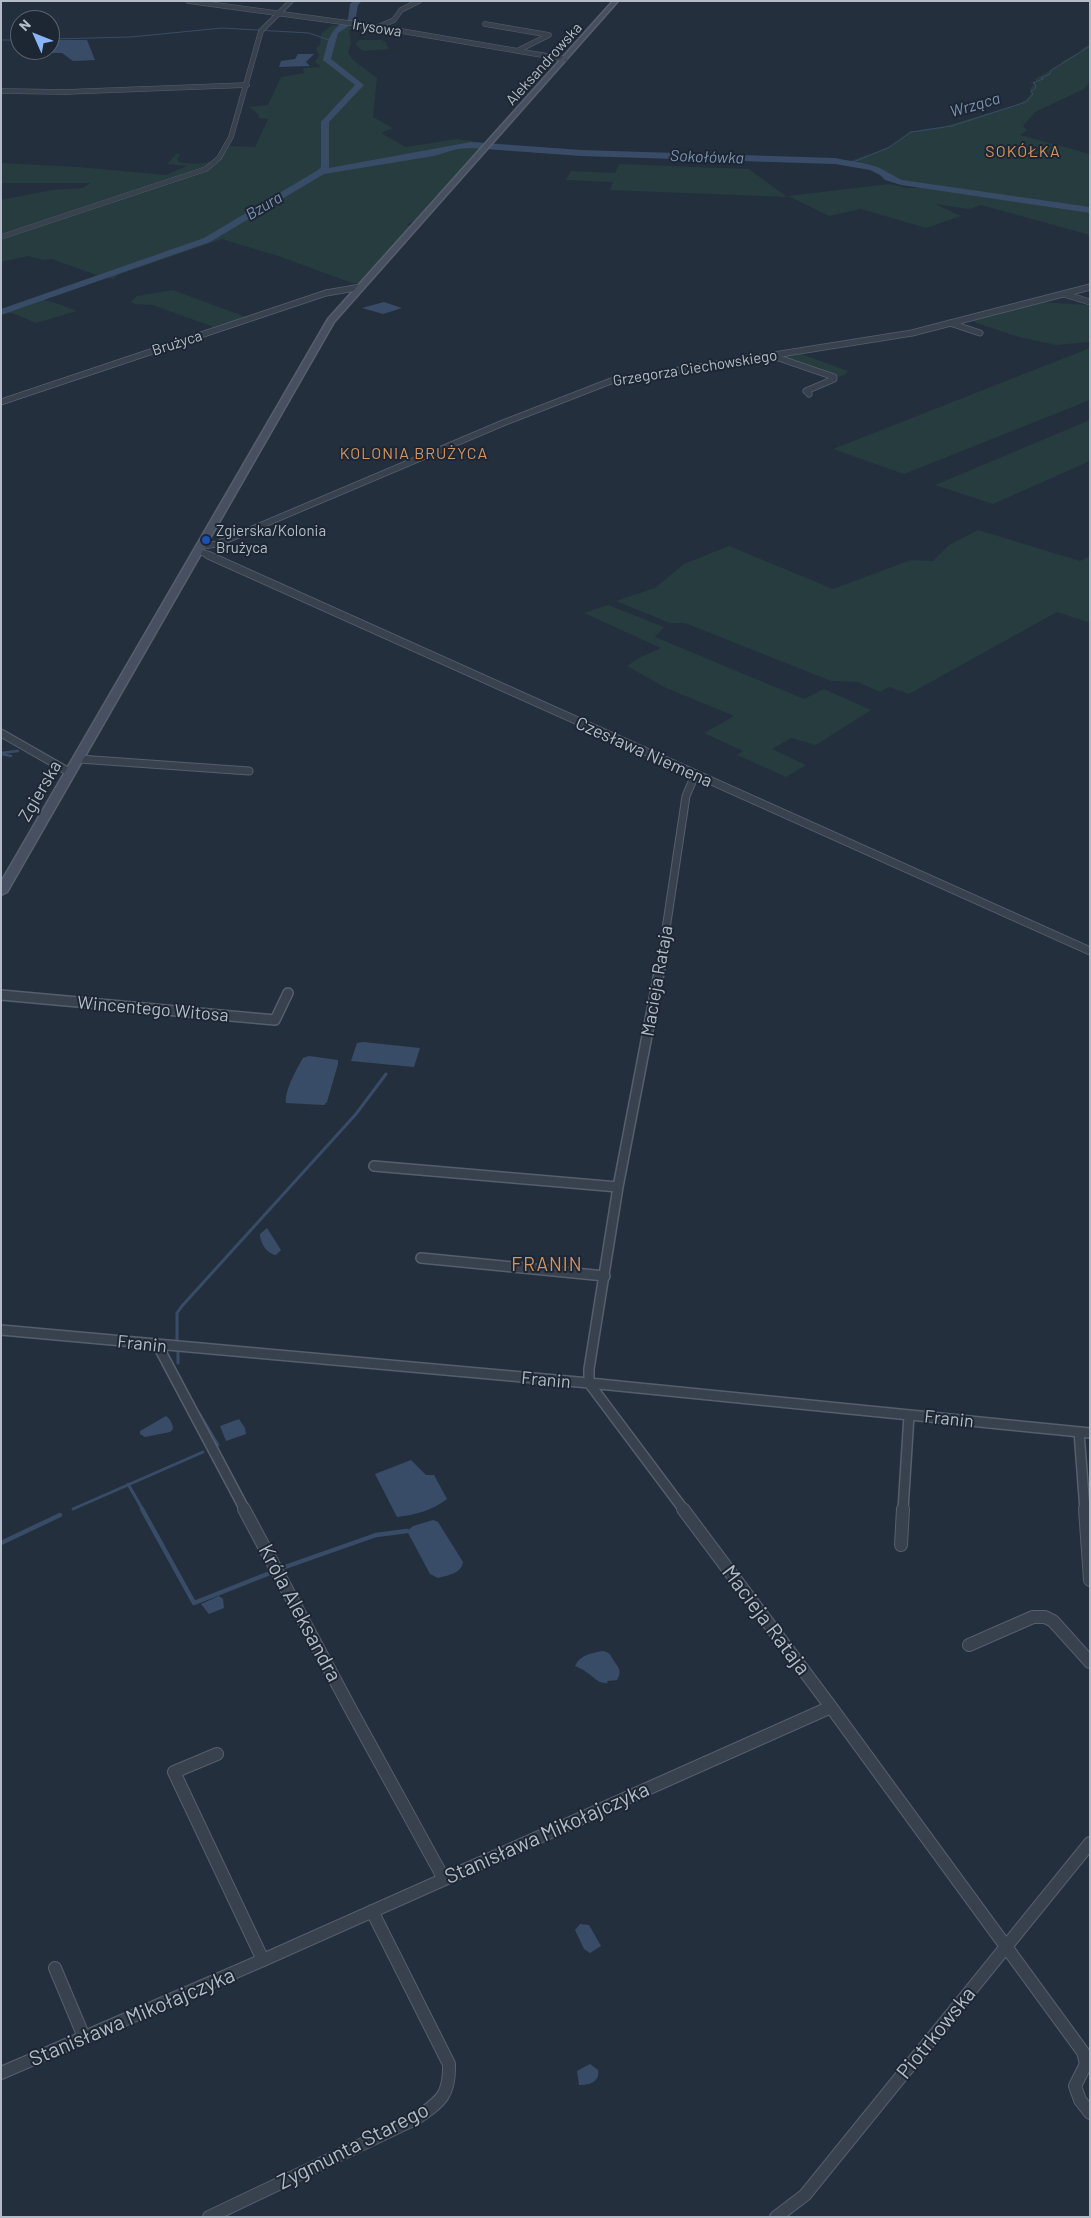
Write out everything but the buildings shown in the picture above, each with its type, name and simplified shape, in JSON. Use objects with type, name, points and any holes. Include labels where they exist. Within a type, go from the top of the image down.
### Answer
[{"type":"main road","name":"Aleksandrowska","points":[[201,549],[331,322],[357,287],[488,146],[616,1]]},
{"type":"main road","name":"Zgierska","points":[[1,892],[201,549]]},
{"type":"street","name":"Irysowa","points":[[188,1],[378,27],[565,59]]},
{"type":"street","points":[[1,237],[206,169],[219,158],[228,144],[247,85],[261,31],[290,1]]},
{"type":"street","points":[[378,27],[392,21],[401,10],[419,1]]},
{"type":"street","points":[[485,24],[549,35],[517,51]]},
{"type":"street","points":[[1,91],[65,92],[247,85]]},
{"type":"street","name":"Brużyca","points":[[1,402],[317,296],[357,287]]},
{"type":"street","name":"Grzegorza Ciechowskiego","points":[[201,549],[597,386],[626,378],[900,335],[1090,287]]},
{"type":"street","points":[[1064,294],[1090,302]]},
{"type":"street","points":[[950,323],[980,333]]},
{"type":"street","points":[[771,355],[834,377],[834,379],[806,391],[809,394]]},
{"type":"street","name":"Czesława Niemena","points":[[201,549],[695,775],[1090,951]]},
{"type":"street","points":[[1,733],[71,772]]},
{"type":"street","points":[[79,759],[249,771]]},
{"type":"street","name":"Macieja Rataja","points":[[695,775],[686,796],[655,1001],[618,1187],[589,1369],[589,1383],[831,1708],[1083,2052],[1086,2064],[1075,2086],[1080,2100],[1090,2113]]},
{"type":"street","name":"Wincentego Witosa","points":[[1,995],[276,1020],[288,993]]},
{"type":"street","points":[[374,1166],[618,1187]]},
{"type":"street","points":[[421,1258],[605,1276]]},
{"type":"street","name":"Franin","points":[[1,1330],[158,1346],[589,1383],[1084,1432]]},
{"type":"street","name":"Króla Aleksandra","points":[[158,1346],[346,1700],[444,1879]]},
{"type":"street","points":[[901,1545],[909,1415]]},
{"type":"street","points":[[1084,1432],[1090,1580]]},
{"type":"street","points":[[969,1645],[1033,1617],[1045,1617],[1053,1621],[1090,1662]]},
{"type":"street","name":"Stanisława Mikołajczyka","points":[[1,2073],[263,1960],[831,1708]]},
{"type":"street","points":[[217,1754],[174,1772],[263,1960]]},
{"type":"street","name":"Piotrkowska","points":[[776,2217],[805,2195],[1090,1842]]},
{"type":"street","name":"Zygmunta Starego","points":[[208,2217],[417,2118],[441,2101],[451,2083],[449,2064],[372,1911]]},
{"type":"street","points":[[55,1968],[84,2037]]},
{"type":"green space","points":[[342,24],[374,27],[349,30],[351,43],[348,52],[353,60],[377,78],[373,117],[393,128],[381,133],[406,147],[456,139],[486,143],[420,215],[407,224],[410,226],[405,233],[358,283],[352,283],[281,257],[222,239],[120,274],[113,279],[102,277],[52,259],[44,260],[28,256],[1,262],[1,200],[52,190],[83,188],[90,183],[1,183],[1,163],[79,167],[166,175],[187,166],[167,164],[176,154],[180,154],[177,160],[179,162],[200,164],[212,161],[226,146],[255,147],[268,119],[259,118],[258,114],[249,107],[268,105],[281,77],[304,73],[303,68],[321,67],[315,62],[319,55],[316,49],[320,45],[321,34],[331,26]]},
{"type":"green space","points":[[359,40],[382,40],[387,43],[389,49],[363,51],[357,46],[356,43]]},
{"type":"green space","points":[[1090,44],[1090,81],[1084,89],[1035,112],[1023,126],[1027,130],[1020,135],[1090,154],[1090,235],[981,205],[969,209],[935,204],[961,216],[926,228],[861,209],[829,216],[788,196],[889,184],[907,188],[929,188],[884,177],[875,170],[847,164],[847,162],[892,146],[909,132],[945,126],[1019,104],[1028,98],[1031,93],[1030,90],[1034,83],[1029,82],[1036,81],[1035,79],[1062,64],[1061,62],[1082,51],[1081,49]]},
{"type":"green space","points":[[619,164],[749,169],[787,197],[610,190],[613,182],[566,180],[571,171],[615,173]]},
{"type":"green space","points":[[173,290],[246,317],[214,327],[152,305],[131,302],[137,296]]},
{"type":"green space","points":[[38,299],[53,302],[77,311],[36,323],[12,313],[1,314]]},
{"type":"green space","points":[[1037,302],[1090,305],[1090,342],[1056,345],[1019,337],[974,322],[975,320]]},
{"type":"green space","points":[[1090,348],[1090,400],[904,474],[833,449]]},
{"type":"green space","points":[[796,352],[848,371],[840,377],[777,356]]},
{"type":"green space","points":[[1090,420],[1090,461],[993,504],[935,485]]},
{"type":"green space","points":[[978,530],[1080,561],[1090,556],[1090,623],[1057,612],[909,694],[889,687],[880,692],[858,682],[831,681],[685,623],[670,623],[616,601],[655,588],[684,564],[729,546],[833,589],[911,560],[933,561],[949,545]]},
{"type":"green space","points":[[608,605],[664,627],[655,637],[804,699],[824,689],[871,710],[816,745],[791,738],[772,749],[806,765],[786,777],[737,755],[743,751],[704,733],[734,716],[666,688],[627,666],[637,659],[661,648],[584,613]]},
{"type":"water","points":[[60,40],[87,40],[95,60],[73,61],[60,53]]},
{"type":"water","points":[[298,54],[314,54],[306,62],[310,66],[279,67],[281,61],[295,59]]},
{"type":"water","points":[[384,302],[402,308],[383,314],[362,308]]},
{"type":"water","points":[[357,1043],[420,1048],[414,1067],[351,1061]]},
{"type":"water","points":[[309,1056],[338,1060],[327,1102],[324,1105],[286,1103],[287,1093],[294,1074],[303,1058]]},
{"type":"water","points":[[267,1228],[281,1250],[276,1255],[267,1250],[261,1241],[260,1234]]},
{"type":"water","points":[[166,1416],[170,1420],[173,1429],[170,1432],[145,1437],[140,1434],[140,1431]]},
{"type":"water","points":[[239,1419],[245,1428],[246,1434],[226,1441],[220,1426]]},
{"type":"water","points":[[411,1460],[426,1475],[434,1475],[447,1499],[423,1511],[397,1517],[375,1474]]},
{"type":"water","points":[[433,1520],[438,1522],[463,1562],[457,1572],[438,1578],[430,1574],[407,1531],[413,1526]]},
{"type":"water","points":[[219,1596],[223,1599],[224,1608],[209,1614],[201,1604]]},
{"type":"water","points":[[603,1651],[610,1654],[619,1670],[617,1680],[607,1681],[608,1683],[599,1681],[575,1666],[583,1657]]},
{"type":"water","points":[[580,1924],[589,1925],[601,1946],[590,1953],[584,1949],[575,1930]]},
{"type":"water","points":[[590,2064],[598,2070],[596,2080],[579,2085],[577,2071]]},
{"type":"waterway","name":"Bzura","points":[[321,172],[325,167],[325,122],[360,85],[327,60],[335,32],[352,20],[354,4],[359,1]]},
{"type":"waterway","points":[[60,39],[131,37],[222,28],[309,33],[332,41]]},
{"type":"waterway","points":[[1,40],[10,40]]},
{"type":"waterway","name":"Wrząca","points":[[848,164],[888,148],[911,132],[952,126],[1026,102],[1033,94],[1031,91],[1035,89],[1036,85],[1033,83],[1043,79],[1041,78],[1050,74],[1050,71],[1090,46]]},
{"type":"waterway","name":"Sokołówka","points":[[321,172],[471,145],[581,153],[835,161],[872,168],[883,173],[888,178],[901,182],[1090,210]]},
{"type":"waterway","name":"Bzura","points":[[1,312],[207,240],[321,172]]},
{"type":"waterway","points":[[1,753],[18,751]]},
{"type":"waterway","points":[[1,754],[11,756]]},
{"type":"waterway","points":[[177,1342],[177,1313],[182,1306],[356,1114],[386,1074]]},
{"type":"waterway","points":[[178,1352],[178,1363]]},
{"type":"waterway","points":[[199,1413],[218,1445]]},
{"type":"waterway","points":[[128,1485],[203,1452]]},
{"type":"waterway","points":[[73,1509],[128,1485]]},
{"type":"waterway","points":[[128,1485],[143,1510]]},
{"type":"waterway","points":[[142,1509],[194,1603],[270,1573]]},
{"type":"waterway","points":[[1,1543],[60,1515]]},
{"type":"waterway","points":[[285,1567],[376,1535],[407,1531]]},
{"type":"place","name":"Zgierska/Kolonia Brużyca","points":[[206,540]]},
{"type":"district","name":"SOKÓŁKA","points":[[1023,152]]},
{"type":"district","name":"KOLONIA BRUŻYCA","points":[[414,454]]},
{"type":"district","name":"FRANIN","points":[[547,1265]]}]
